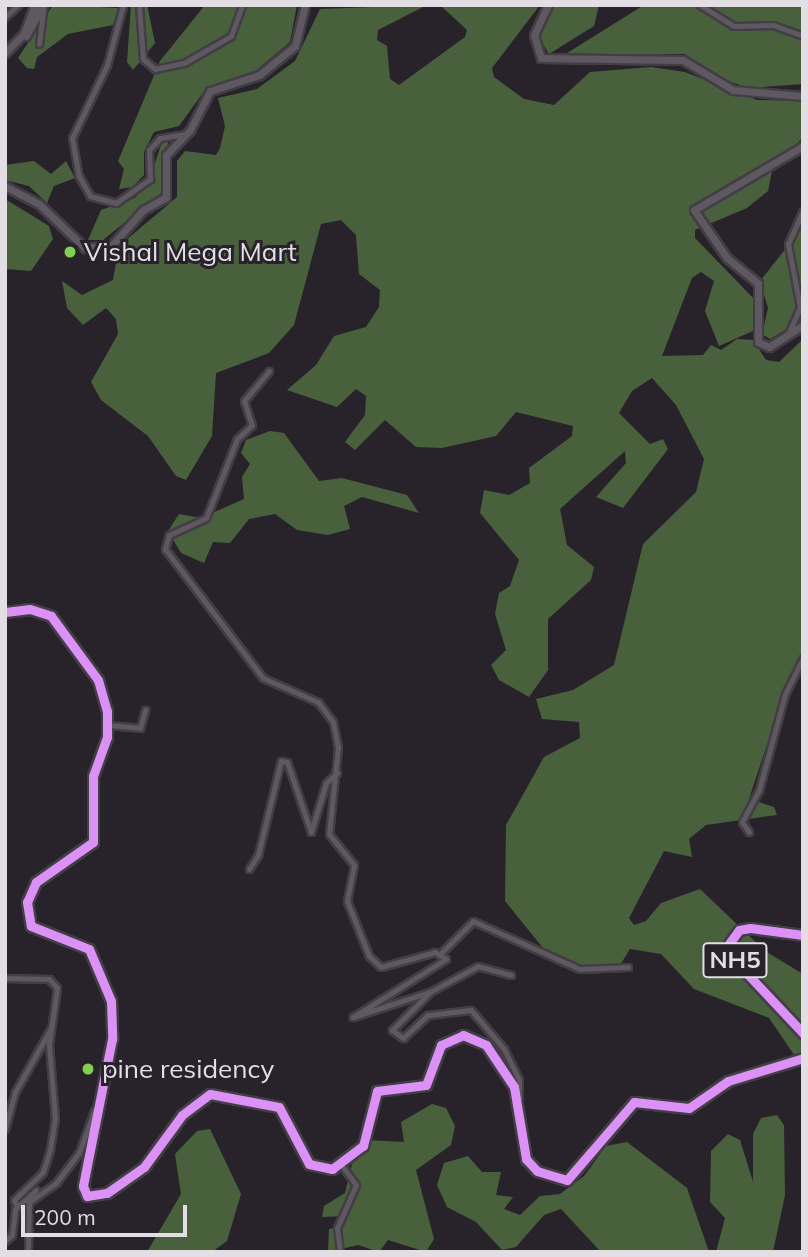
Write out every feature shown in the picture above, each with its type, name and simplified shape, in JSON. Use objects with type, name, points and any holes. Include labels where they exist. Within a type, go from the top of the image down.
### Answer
[{"type":"highway","points":[[5,612],[30,609],[51,617],[98,680],[108,725],[93,776],[93,842],[36,882],[26,915],[32,926],[78,942],[96,960],[112,1019],[103,1092],[83,1186],[92,1197],[144,1167],[182,1115],[210,1094],[279,1107],[309,1164],[323,1171],[341,1164],[363,1146],[377,1091],[426,1085],[434,1058],[450,1038],[477,1037],[486,1045],[519,1099],[526,1159],[537,1171],[568,1180],[586,1166],[598,1137],[634,1102],[689,1108],[728,1081],[803,1058]]},
{"type":"highway","name":"NH5","points":[[803,935],[750,928],[739,930],[729,944],[740,966],[803,1033]]},
{"type":"main road","points":[[5,53],[15,43],[35,5]]},
{"type":"main road","points":[[15,43],[25,39],[44,5]]},
{"type":"main road","points":[[5,186],[21,190],[85,248],[95,250],[112,245],[143,210],[166,197],[166,155],[186,134],[210,91],[260,75],[295,46],[305,5]]},
{"type":"main road","points":[[548,5],[534,35],[541,58],[682,60],[733,90],[803,96]]},
{"type":"main road","points":[[803,146],[694,210],[727,258],[758,283],[758,342],[769,347],[803,325]]},
{"type":"street","points":[[5,17],[18,5]]},
{"type":"street","points":[[39,44],[44,5]]},
{"type":"street","points":[[123,5],[107,65],[72,138],[79,176],[90,196],[116,203],[150,179],[149,150],[160,138],[186,134]]},
{"type":"street","points":[[139,5],[144,59],[155,69],[184,63],[231,36],[242,5]]},
{"type":"street","points":[[700,5],[733,26],[773,26],[803,37]]},
{"type":"street","points":[[787,334],[800,307],[788,244],[803,211]]},
{"type":"street","points":[[269,371],[244,401],[251,428],[237,439],[206,518],[169,535],[165,550],[263,678],[323,707],[337,730],[337,773],[329,834],[354,865],[347,901],[369,956],[390,967],[441,953],[472,921],[580,969],[628,967]]},
{"type":"street","points":[[749,832],[742,822],[759,790],[785,694],[803,658]]},
{"type":"street","points":[[108,725],[140,728],[145,710]]},
{"type":"street","points":[[249,869],[258,855],[281,761],[287,762],[311,832],[326,783],[337,773]]},
{"type":"street","points":[[441,953],[443,966],[416,973],[353,1017],[430,992],[486,964],[511,975]]},
{"type":"street","points":[[5,978],[55,983],[51,1028],[50,1150],[45,1169],[14,1200],[17,1206]]},
{"type":"street","points":[[430,992],[393,1027],[394,1037],[403,1038],[428,1015],[466,1007],[500,1042],[519,1080],[519,1099]]},
{"type":"street","points":[[5,1129],[18,1086],[51,1028]]},
{"type":"street","points":[[5,1241],[17,1206],[39,1190],[56,1183],[79,1153],[103,1092]]},
{"type":"street","points":[[340,1252],[337,1228],[356,1185],[341,1164]]},
{"type":"street","points":[[28,1252],[28,1205],[39,1190]]},
{"type":"green space","points":[[53,5],[119,8],[113,25],[68,34],[37,57],[34,69],[27,68],[18,58]]},
{"type":"green space","points":[[131,5],[147,5],[155,43],[133,70],[127,62]]},
{"type":"green space","points":[[205,5],[297,5],[290,42],[254,72],[205,90],[179,126],[154,132],[144,152],[144,175],[132,187],[119,189],[124,169],[118,161],[160,61]]},
{"type":"green space","points":[[427,5],[378,30],[377,40],[387,46],[390,79],[399,85],[465,37],[467,30],[440,5],[540,5],[492,68],[494,77],[524,99],[554,105],[590,72],[651,67],[685,72],[757,100],[803,101],[803,137],[772,171],[768,191],[747,208],[695,230],[695,238],[756,301],[753,331],[719,346],[705,311],[714,281],[701,272],[692,278],[662,356],[703,355],[711,345],[721,350],[737,339],[753,340],[766,360],[779,362],[803,339],[803,657],[787,684],[749,799],[774,807],[777,815],[706,825],[689,839],[692,857],[664,851],[629,918],[634,925],[646,921],[661,903],[700,889],[765,951],[803,974],[803,1068],[769,1018],[694,989],[661,954],[630,949],[616,972],[556,964],[505,901],[506,825],[544,757],[580,738],[579,722],[542,719],[536,699],[573,690],[614,665],[643,544],[696,492],[704,459],[676,405],[652,378],[632,391],[619,413],[650,444],[663,439],[668,449],[623,508],[596,497],[626,463],[625,451],[560,509],[567,545],[594,567],[591,580],[548,619],[548,670],[529,697],[499,680],[491,665],[506,650],[495,614],[499,593],[510,586],[519,560],[480,513],[484,490],[509,495],[530,483],[529,468],[572,436],[573,426],[516,412],[496,436],[442,448],[416,447],[385,420],[355,450],[345,442],[365,415],[366,396],[356,389],[337,407],[287,390],[316,365],[334,336],[366,327],[379,307],[380,290],[359,274],[356,235],[341,220],[321,224],[294,325],[269,353],[216,373],[212,436],[186,480],[176,476],[148,436],[101,400],[91,382],[118,334],[116,319],[106,308],[83,325],[67,308],[62,281],[82,295],[113,280],[119,246],[177,197],[177,161],[185,151],[216,155],[225,126],[218,98],[257,89],[295,61],[320,9]]},
{"type":"green space","points":[[551,5],[599,5],[594,26],[549,54],[538,36]]},
{"type":"green space","points":[[644,5],[803,5],[803,84],[750,88],[712,76],[685,54],[564,55]]},
{"type":"green space","points":[[162,142],[168,142],[161,193],[103,240],[88,240],[101,210],[135,198],[148,184]]},
{"type":"green space","points":[[34,161],[51,174],[66,161],[75,178],[54,186],[47,203],[29,186],[5,180],[5,165]]},
{"type":"green space","points":[[5,199],[49,226],[53,239],[31,271],[5,269]]},
{"type":"green space","points":[[803,227],[803,319],[770,339],[762,334],[768,308],[760,281]]},
{"type":"green space","points":[[270,431],[284,433],[319,481],[342,478],[407,495],[419,513],[362,497],[344,506],[350,529],[328,535],[297,530],[275,514],[249,519],[230,543],[213,542],[204,563],[181,553],[168,531],[179,514],[201,518],[244,499],[242,477],[250,464],[241,453],[246,440]]},
{"type":"green space","points":[[432,1104],[446,1108],[455,1126],[451,1145],[416,1170],[434,1239],[426,1252],[388,1240],[379,1252],[358,1245],[328,1252],[329,1229],[341,1226],[344,1216],[322,1217],[324,1206],[345,1193],[353,1160],[366,1140],[404,1142],[401,1122]]},
{"type":"green space","points":[[777,1115],[784,1125],[785,1195],[773,1252],[716,1252],[725,1218],[710,1202],[711,1151],[728,1134],[740,1140],[753,1182],[753,1134],[761,1118]]},
{"type":"green space","points":[[210,1129],[241,1194],[227,1241],[212,1252],[147,1252],[181,1194],[175,1154],[197,1131]]},
{"type":"green space","points":[[627,1142],[687,1188],[709,1252],[601,1252],[561,1209],[544,1215],[516,1247],[502,1250],[476,1222],[447,1207],[437,1185],[444,1163],[468,1156],[482,1172],[501,1172],[496,1195],[513,1197],[504,1209],[520,1215],[540,1196],[560,1194],[584,1176],[606,1146]]},
{"type":"place","name":"Vishal Mega Mart","points":[[70,252]]},
{"type":"place","name":"pine residency","points":[[88,1069]]}]
